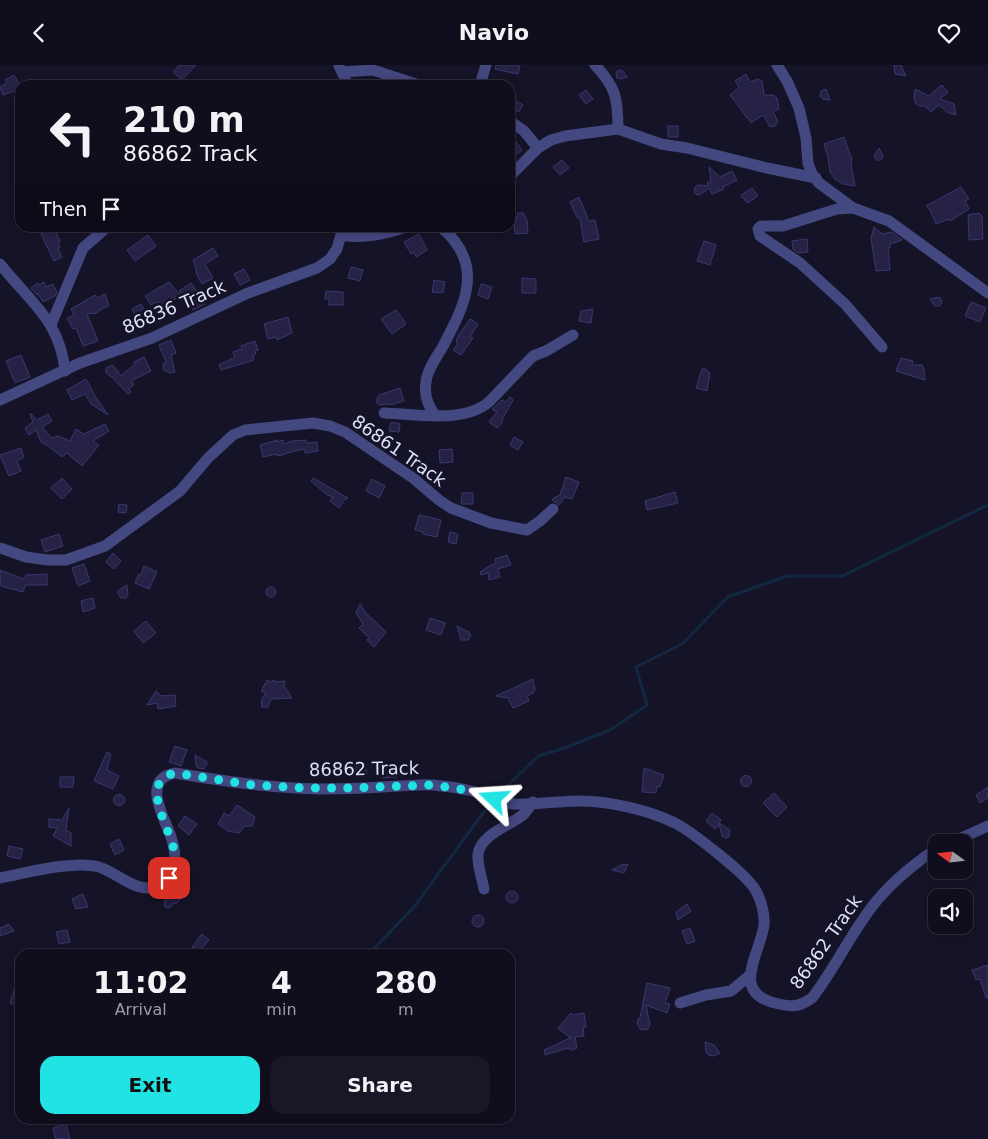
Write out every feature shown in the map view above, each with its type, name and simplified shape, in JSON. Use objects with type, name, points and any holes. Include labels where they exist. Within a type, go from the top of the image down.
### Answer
[{"type":"street","points":[[482,80],[486,65]]},
{"type":"street","points":[[595,65],[606,76],[618,102],[618,129]]},
{"type":"street","points":[[776,65],[787,81],[799,108],[806,139],[808,163],[816,178],[830,192],[853,208],[889,221],[988,293]]},
{"type":"street","points":[[346,80],[340,68],[373,69],[405,80]]},
{"type":"street","points":[[515,125],[524,131],[538,149]]},
{"type":"street","points":[[515,171],[538,149],[551,140],[565,135],[618,129],[661,144],[687,148],[816,178]]},
{"type":"street","points":[[853,208],[837,209],[783,226],[760,226],[758,233],[800,263],[857,315],[882,347]]},
{"type":"street","points":[[51,325],[77,258],[83,248],[101,232]]},
{"type":"street","name":"86836 Track","points":[[0,400],[87,360],[152,338],[248,293],[317,268],[330,259],[337,249],[342,232]]},
{"type":"street","points":[[346,232],[363,237],[390,232]]},
{"type":"street","points":[[435,415],[427,400],[426,383],[428,373],[460,311],[468,280],[463,254],[459,246],[446,232]]},
{"type":"street","points":[[0,263],[51,325],[63,353],[65,371]]},
{"type":"street","points":[[384,413],[461,415],[483,407],[533,356],[574,335]]},
{"type":"street","name":"86861 Track","points":[[0,548],[26,557],[66,560],[105,546],[180,491],[214,452],[233,435],[245,430],[313,423],[330,425],[346,432],[413,478],[451,508],[491,523],[527,530],[553,509]]},
{"type":"street","name":"86862 Track","points":[[0,879],[55,868],[88,865],[112,872],[136,885],[147,888],[157,886],[169,878],[173,867],[174,853],[171,838],[157,801],[157,789],[160,781],[166,775],[175,773],[252,785],[303,788],[432,785],[473,791],[512,804],[593,801],[616,805],[669,820],[703,843],[740,873],[755,889],[762,907],[764,923],[750,975],[751,985],[756,995],[765,1001],[792,1007],[807,1002],[820,988],[871,908],[910,867],[928,855]]},
{"type":"street","points":[[484,889],[478,855],[480,849],[485,841],[524,814],[533,802]]},
{"type":"street","points":[[970,834],[988,826]]},
{"type":"street","points":[[680,1003],[706,995],[731,991],[750,975]]},
{"type":"building","points":[[179,65],[196,65],[182,80],[173,72]]},
{"type":"building","points":[[496,65],[520,65],[518,74],[495,69]]},
{"type":"building","points":[[894,65],[901,65],[906,76],[895,74]]},
{"type":"building","points":[[618,70],[623,71],[627,77],[617,78],[616,73]]},
{"type":"building","points":[[746,74],[750,82],[758,79],[762,81],[764,95],[773,95],[777,98],[779,109],[773,111],[778,122],[775,126],[770,127],[763,115],[751,123],[730,95],[739,87],[735,81]]},
{"type":"building","points":[[14,75],[17,80],[15,80],[15,91],[3,95],[0,87],[7,83],[5,80]]},
{"type":"building","points":[[942,85],[948,92],[940,99],[954,104],[956,115],[947,112],[939,105],[931,112],[925,106],[916,104],[914,99],[915,89],[929,96]]},
{"type":"building","points":[[826,89],[830,100],[823,99],[820,96],[821,91]]},
{"type":"building","points":[[586,90],[593,99],[586,104],[579,95]]},
{"type":"building","points":[[516,101],[523,105],[519,112],[515,110]]},
{"type":"building","points":[[668,126],[678,126],[678,137],[668,137]]},
{"type":"building","points":[[844,137],[852,160],[851,165],[855,186],[843,184],[835,179],[830,172],[824,144]]},
{"type":"building","points":[[515,141],[522,150],[515,156]]},
{"type":"building","points":[[879,148],[883,158],[878,161],[874,156]]},
{"type":"building","points":[[562,160],[569,168],[560,175],[553,167]]},
{"type":"building","points":[[709,167],[720,177],[732,171],[737,180],[723,187],[724,189],[712,194],[709,188],[697,195],[694,192],[695,187],[698,185],[708,186],[707,183],[711,181]]},
{"type":"building","points":[[961,187],[969,199],[965,201],[969,209],[950,221],[949,219],[936,224],[930,210],[926,206]]},
{"type":"building","points":[[752,188],[758,196],[747,203],[741,195]]},
{"type":"building","points":[[579,197],[589,221],[595,220],[599,239],[584,242],[580,219],[577,217],[570,202]]},
{"type":"building","points":[[518,213],[523,213],[527,220],[528,233],[515,234]]},
{"type":"building","points":[[979,213],[982,216],[983,239],[969,240],[968,215]]},
{"type":"building","points":[[874,227],[882,234],[892,232],[902,240],[890,244],[890,248],[888,248],[890,270],[876,271],[871,238]]},
{"type":"building","points":[[56,232],[60,241],[58,242],[60,247],[58,248],[62,257],[54,261],[41,234]]},
{"type":"building","points":[[419,234],[427,250],[416,257],[414,252],[411,254],[404,242]]},
{"type":"building","points":[[148,235],[156,246],[135,261],[127,250]]},
{"type":"building","points":[[807,239],[808,252],[798,253],[793,249],[792,241]]},
{"type":"building","points":[[704,241],[716,245],[710,265],[697,261]]},
{"type":"building","points":[[213,248],[218,256],[205,264],[213,278],[202,284],[196,273],[193,260]]},
{"type":"building","points":[[351,267],[363,270],[360,281],[348,278]]},
{"type":"building","points":[[244,269],[250,280],[240,285],[234,274]]},
{"type":"building","points":[[522,278],[536,279],[536,293],[522,293]]},
{"type":"building","points":[[434,280],[445,282],[443,293],[432,292]]},
{"type":"building","points":[[44,282],[46,287],[53,284],[57,292],[55,296],[43,302],[31,288],[38,283],[39,285]]},
{"type":"building","points":[[169,282],[180,295],[162,308],[157,302],[151,305],[145,296]]},
{"type":"building","points":[[191,283],[205,304],[193,310],[179,291]]},
{"type":"building","points":[[481,284],[492,287],[488,299],[478,295]]},
{"type":"building","points":[[326,291],[343,292],[343,305],[329,305],[329,299],[325,299]]},
{"type":"building","points":[[105,294],[109,306],[97,313],[87,314],[98,341],[83,346],[76,328],[73,329],[67,318],[74,315],[71,309],[95,295],[97,298]]},
{"type":"building","points":[[939,297],[942,303],[939,306],[935,306],[930,299]]},
{"type":"building","points":[[971,302],[986,308],[980,322],[965,316]]},
{"type":"building","points":[[141,304],[147,314],[137,320],[132,309]]},
{"type":"building","points":[[593,309],[591,323],[579,321],[581,311]]},
{"type":"building","points":[[396,310],[405,322],[405,325],[392,334],[381,319]]},
{"type":"building","points":[[288,317],[292,333],[277,340],[276,337],[268,339],[264,324]]},
{"type":"building","points":[[470,319],[478,324],[470,337],[473,338],[461,355],[453,350],[458,344],[456,342],[458,336]]},
{"type":"building","points":[[171,340],[176,353],[171,355],[175,372],[170,373],[164,370],[163,364],[166,362],[159,345]]},
{"type":"building","points":[[255,341],[258,350],[253,355],[254,360],[221,370],[219,365],[235,357],[233,352],[242,349],[241,346]]},
{"type":"building","points":[[21,355],[30,377],[15,383],[6,361]]},
{"type":"building","points":[[144,357],[151,371],[131,381],[134,384],[129,389],[131,392],[128,394],[106,373],[106,368],[113,365],[121,376],[135,364],[134,362]]},
{"type":"building","points":[[901,358],[913,361],[912,365],[922,365],[925,380],[896,371]]},
{"type":"building","points":[[702,369],[706,369],[710,373],[707,391],[696,388]]},
{"type":"building","points":[[86,379],[108,415],[91,404],[85,394],[72,400],[67,390]]},
{"type":"building","points":[[400,388],[404,401],[390,405],[380,405],[377,403],[379,395]]},
{"type":"building","points":[[510,397],[513,400],[503,421],[497,428],[489,422],[497,412],[492,409],[502,400],[506,402]]},
{"type":"building","points":[[30,413],[37,420],[48,414],[52,421],[42,427],[52,438],[58,436],[70,441],[76,429],[84,434],[105,424],[109,431],[93,441],[99,445],[82,466],[67,453],[62,457],[41,442],[36,430],[29,435],[25,428],[33,422]]},
{"type":"building","points":[[391,422],[400,424],[399,432],[389,431]]},
{"type":"building","points":[[514,437],[523,442],[518,450],[510,445]]},
{"type":"building","points":[[277,440],[277,442],[283,440],[284,444],[292,441],[306,440],[307,443],[317,442],[318,451],[305,453],[305,449],[277,456],[277,454],[263,457],[260,445]]},
{"type":"building","points":[[21,448],[24,457],[17,461],[21,471],[9,476],[0,455]]},
{"type":"building","points":[[452,449],[453,462],[440,463],[439,450]]},
{"type":"building","points":[[566,477],[579,482],[572,499],[565,497],[559,505],[552,500],[560,495]]},
{"type":"building","points":[[62,478],[72,489],[62,499],[51,488]]},
{"type":"building","points":[[313,478],[348,498],[345,499],[339,508],[330,501],[333,497],[327,495],[311,481]]},
{"type":"building","points":[[372,479],[385,486],[379,498],[366,491]]},
{"type":"building","points":[[675,492],[678,503],[647,510],[645,501]]},
{"type":"building","points":[[462,493],[473,493],[473,504],[461,504]]},
{"type":"building","points":[[119,504],[127,505],[126,513],[118,512]]},
{"type":"building","points":[[419,515],[441,520],[437,537],[415,530]]},
{"type":"building","points":[[450,532],[458,534],[456,544],[448,542]]},
{"type":"building","points":[[59,534],[63,546],[45,552],[41,540]]},
{"type":"building","points":[[113,553],[121,561],[114,569],[106,562]]},
{"type":"building","points":[[507,555],[511,565],[498,569],[500,577],[489,580],[488,573],[481,575],[480,572],[496,562],[495,559]]},
{"type":"building","points":[[84,564],[90,581],[78,586],[72,568]]},
{"type":"building","points":[[144,566],[157,572],[149,589],[135,583],[139,574],[141,575]]},
{"type":"building","points":[[0,570],[23,579],[26,575],[47,574],[47,585],[25,585],[23,592],[1,586]]},
{"type":"building","points":[[127,585],[128,595],[126,598],[121,598],[118,591]]},
{"type":"building","points":[[269,587],[273,587],[276,592],[275,596],[269,597],[266,594],[266,590]]},
{"type":"building","points":[[93,598],[95,608],[83,612],[81,601]]},
{"type":"building","points":[[360,604],[365,612],[386,632],[374,647],[367,640],[369,638],[359,628],[363,624],[356,613]]},
{"type":"building","points":[[430,618],[445,623],[441,635],[426,630]]},
{"type":"building","points":[[146,621],[156,633],[143,643],[134,631]]},
{"type":"building","points":[[457,626],[469,632],[471,635],[468,640],[461,640]]},
{"type":"building","points":[[533,679],[535,690],[527,696],[529,701],[513,708],[508,698],[496,696]]},
{"type":"building","points":[[267,680],[271,682],[274,680],[274,682],[285,681],[284,686],[292,698],[271,699],[268,707],[262,707],[261,701],[266,693],[261,691]]},
{"type":"building","points":[[156,691],[161,696],[175,695],[176,706],[158,709],[157,703],[147,705]]},
{"type":"building","points":[[175,746],[187,750],[181,766],[169,762]]},
{"type":"building","points":[[107,752],[111,754],[107,770],[119,776],[113,789],[94,781]]},
{"type":"building","points":[[195,755],[207,762],[204,769],[196,766]]},
{"type":"building","points":[[365,764],[367,774],[356,777],[353,767]]},
{"type":"building","points":[[383,765],[398,767],[397,777],[383,778]]},
{"type":"building","points":[[644,768],[664,775],[660,787],[657,786],[656,793],[642,792]]},
{"type":"building","points":[[746,775],[752,781],[746,787],[740,781]]},
{"type":"building","points":[[60,777],[74,777],[73,787],[60,787]]},
{"type":"building","points":[[988,787],[988,798],[980,803],[976,795]]},
{"type":"building","points":[[774,793],[787,807],[777,817],[763,803]]},
{"type":"building","points":[[119,794],[125,800],[119,806],[113,800]]},
{"type":"building","points":[[237,805],[255,817],[252,826],[245,826],[239,833],[228,831],[218,824],[224,813],[229,816]]},
{"type":"building","points":[[69,808],[66,830],[71,833],[71,846],[53,836],[57,828],[49,827],[49,819],[62,820]]},
{"type":"building","points":[[712,813],[721,820],[719,823],[730,830],[729,837],[725,838],[722,836],[719,824],[715,829],[706,821]]},
{"type":"building","points":[[185,816],[197,824],[189,835],[178,826]]},
{"type":"building","points":[[119,839],[124,850],[115,855],[110,844]]},
{"type":"building","points":[[9,846],[23,849],[20,859],[7,856]]},
{"type":"building","points":[[628,864],[624,873],[612,870],[621,865]]},
{"type":"building","points":[[180,884],[188,891],[176,904],[169,908],[165,907],[164,901]]},
{"type":"building","points":[[510,891],[514,891],[518,897],[514,903],[510,903],[506,899],[506,895]]},
{"type":"building","points":[[83,894],[88,907],[76,909],[72,899]]},
{"type":"building","points":[[687,904],[691,911],[678,920],[676,912]]},
{"type":"building","points":[[476,915],[480,915],[484,921],[480,927],[476,927],[472,923],[472,919]]},
{"type":"building","points":[[9,924],[14,931],[0,936],[0,928]]},
{"type":"building","points":[[690,928],[695,941],[687,944],[682,931]]},
{"type":"building","points":[[67,930],[70,942],[59,944],[56,932]]},
{"type":"building","points":[[202,934],[209,940],[201,949],[194,949],[192,947]]},
{"type":"building","points":[[988,965],[988,998],[986,998],[980,979],[976,980],[972,970]]},
{"type":"building","points":[[647,983],[670,988],[665,1003],[670,1004],[667,1013],[646,1005],[650,1025],[647,1030],[640,1029],[637,1024]]},
{"type":"building","points":[[15,987],[15,1004],[10,1003]]},
{"type":"building","points":[[571,1013],[573,1015],[584,1013],[586,1027],[583,1027],[584,1036],[575,1037],[577,1048],[573,1050],[568,1048],[545,1055],[544,1050],[572,1037],[569,1037],[558,1028]]},
{"type":"building","points":[[705,1042],[714,1045],[720,1053],[714,1056],[708,1055]]},
{"type":"building","points":[[66,1124],[70,1139],[56,1139],[53,1128]]},
{"type":"waterway","points":[[497,796],[538,756],[565,748],[610,730],[647,705],[636,667],[682,644],[728,597],[787,576],[842,576],[988,505]]},
{"type":"waterway","points":[[374,949],[414,907],[492,801]]},
{"type":"route","points":[[169,878],[173,867],[174,853],[171,838],[157,801],[157,789],[160,781],[166,775],[175,773],[252,785],[319,789],[432,785],[473,791],[494,799]]}]
